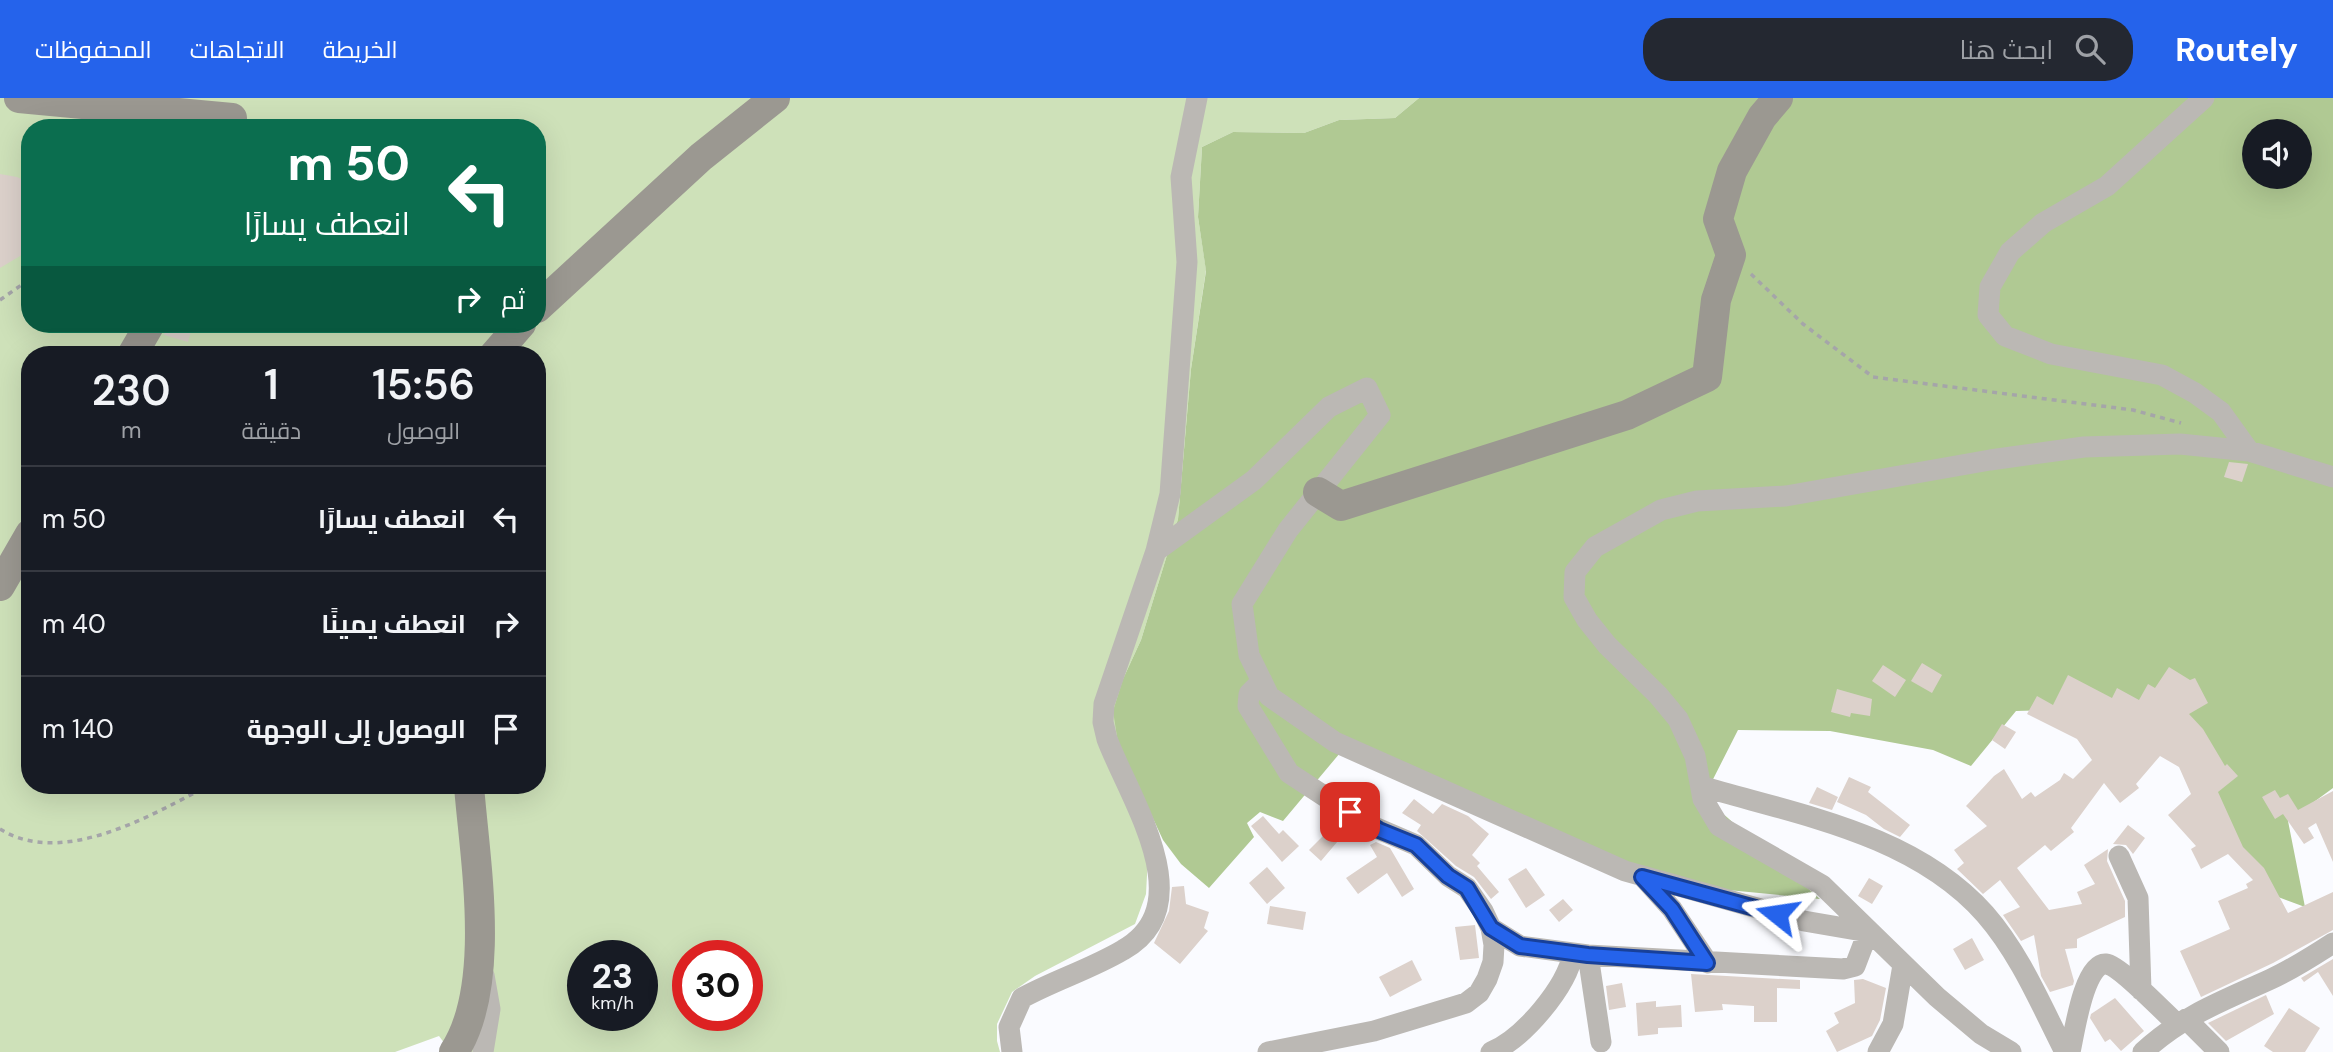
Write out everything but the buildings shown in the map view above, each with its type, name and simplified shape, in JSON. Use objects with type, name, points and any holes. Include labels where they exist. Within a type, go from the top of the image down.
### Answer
[{"type":"street","points":[[19,98],[232,119]]},
{"type":"street","points":[[546,300],[701,157],[775,98]]},
{"type":"street","points":[[1012,1052],[1009,1027],[1022,998],[1124,950],[1147,926],[1160,900],[1156,852],[1118,768],[1103,722],[1104,704],[1156,551],[1170,494],[1187,262],[1181,177],[1197,98]]},
{"type":"street","points":[[1318,492],[1340,506],[1627,415],[1707,377],[1716,300],[1731,255],[1718,219],[1732,171],[1762,117],[1778,98]]},
{"type":"street","points":[[2204,98],[2107,186],[2043,223],[2010,251],[1990,287],[1988,316],[2004,336],[2051,354],[2162,375],[2195,393],[2221,412],[2249,451]]},
{"type":"street","points":[[1156,551],[1254,480],[1329,407],[1367,388],[1380,415],[1288,530],[1242,604],[1249,656],[1269,695],[1335,742],[1642,877],[1804,921],[1868,932]]},
{"type":"street","points":[[2011,1052],[1981,1034],[1903,965],[1868,932],[1852,911],[1822,885],[1719,826],[1703,799],[1695,756],[1678,719],[1658,695],[1607,645],[1587,620],[1574,597],[1575,572],[1595,547],[1626,528],[1661,510],[1697,501],[1786,496],[1990,460],[2084,447],[2180,444],[2249,451],[2333,477]]},
{"type":"street","points":[[0,586],[21,550]]},
{"type":"street","points":[[1262,681],[1249,694],[1248,706],[1289,773],[1367,824],[1416,845],[1448,876],[1467,888],[1491,928],[1494,945],[1491,970],[1479,993],[1466,1003],[1309,1048],[1268,1052]]},
{"type":"street","points":[[1701,786],[1883,841],[1935,873],[1968,898],[2001,935],[2015,955],[2068,1052]]},
{"type":"street","points":[[470,794],[479,944],[490,1009],[483,1052]]},
{"type":"street","points":[[2119,856],[2138,898],[2141,990]]},
{"type":"street","points":[[1642,877],[1672,909],[1707,963]]},
{"type":"street","points":[[1491,928],[1520,946],[1581,954],[1843,970],[1855,966],[1868,932]]},
{"type":"street","points":[[2143,1052],[2182,1021],[2209,1005],[2293,968],[2333,943]]},
{"type":"street","points":[[454,1052],[472,1006],[479,944]]},
{"type":"street","points":[[1581,954],[1601,1042]]},
{"type":"street","points":[[1491,1052],[1515,1038],[1557,990],[1581,954]]},
{"type":"street","points":[[2068,1052],[2086,985],[2097,966],[2106,964],[2219,1052]]},
{"type":"street","points":[[1878,1052],[1893,1024],[1903,965]]},
{"type":"path","points":[[1731,255],[1803,324],[1873,377],[2133,410],[2187,424],[2186,415]]},
{"type":"path","points":[[0,300],[21,285]]},
{"type":"path","points":[[0,829],[33,841],[88,838],[112,833],[192,794]]},
{"type":"green space","points":[[0,98],[1419,98],[1395,118],[1339,120],[1304,133],[1233,132],[1202,147],[1198,217],[1206,270],[1191,369],[1178,519],[1141,640],[1123,679],[1148,856],[1146,894],[1135,924],[1035,976],[1012,992],[997,1024],[1000,1052],[451,1052],[439,1036],[395,1052],[0,1052]]},
{"type":"green space","points":[[1419,98],[2333,98],[2333,788],[2288,821],[2305,907],[2265,892],[2190,775],[2138,708],[2016,711],[1971,766],[1933,750],[1830,731],[1738,730],[1704,797],[1820,899],[1707,888],[1579,851],[1340,753],[1283,821],[1260,812],[1247,823],[1254,837],[1209,888],[1181,864],[1163,840],[1118,743],[1113,711],[1123,679],[1141,640],[1178,519],[1191,369],[1206,271],[1198,217],[1202,147],[1233,132],[1304,133],[1339,120],[1395,118]]},
{"type":"route","points":[[1350,812],[1379,830],[1416,845],[1448,876],[1467,888],[1491,928],[1520,946],[1588,955],[1707,963],[1672,909],[1642,877],[1777,914]]}]
